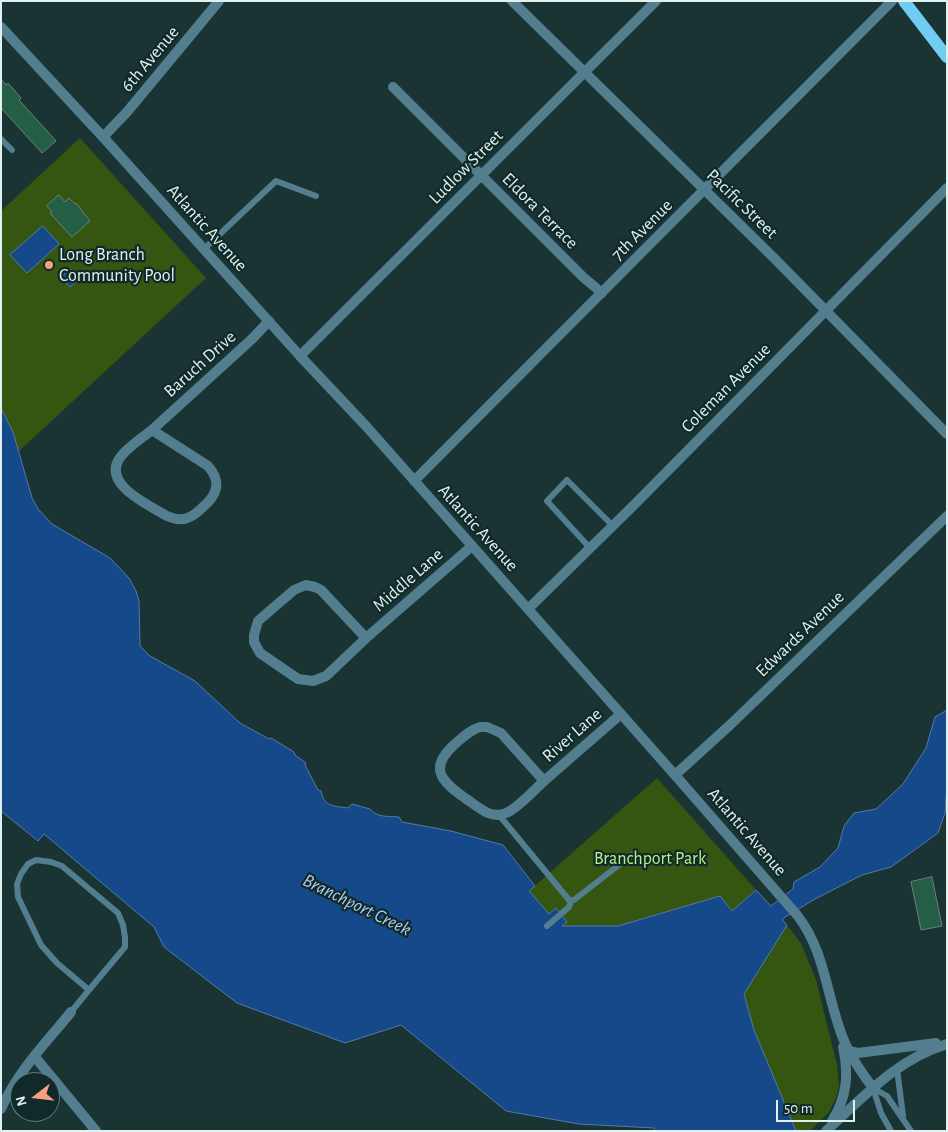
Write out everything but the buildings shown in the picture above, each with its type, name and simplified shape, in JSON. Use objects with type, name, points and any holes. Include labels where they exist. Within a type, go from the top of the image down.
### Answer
[{"type":"main road","points":[[904,1],[947,57]]},
{"type":"street","name":"6th Avenue","points":[[103,137],[127,112],[219,1]]},
{"type":"street","name":"Pacific Street","points":[[512,1],[774,258],[947,434]]},
{"type":"street","name":"Ludlow Street","points":[[300,356],[656,1]]},
{"type":"street","name":"7th Avenue","points":[[414,481],[892,1]]},
{"type":"street","name":"Atlantic Avenue","points":[[1,27],[365,425],[797,915],[812,939],[824,969],[838,1024],[849,1052],[873,1088]]},
{"type":"street","name":"Eldora Terrace","points":[[393,87],[583,277],[602,293]]},
{"type":"street","name":"Coleman Avenue","points":[[528,609],[613,526],[947,188]]},
{"type":"street","name":"Baruch Drive","points":[[152,430],[208,466],[216,479],[216,491],[212,500],[189,518],[182,520],[168,516],[124,489],[118,480],[116,469],[121,456],[252,339],[269,321]]},
{"type":"street","name":"Edwards Avenue","points":[[675,775],[730,725],[947,516]]},
{"type":"street","name":"Middle Lane","points":[[366,638],[321,590],[306,586],[294,590],[258,621],[254,642],[260,653],[298,679],[305,682],[320,680],[472,546]]},
{"type":"street","name":"River Lane","points":[[544,781],[501,733],[487,726],[472,729],[446,752],[441,762],[440,771],[442,778],[448,786],[485,812],[499,815],[510,810],[544,781],[621,714]]},
{"type":"street","points":[[1,1109],[14,1084],[71,1012]]},
{"type":"street","points":[[826,1131],[838,1111],[847,1085],[846,1060],[838,1024]]},
{"type":"street","points":[[826,1131],[897,1069],[919,1054],[947,1043]]},
{"type":"street","points":[[849,1052],[858,1053],[947,1043]]},
{"type":"street","points":[[35,1057],[96,1131]]},
{"type":"lane","points":[[1,138],[12,150]]},
{"type":"lane","points":[[204,249],[276,181],[316,196]]},
{"type":"lane","points":[[590,548],[547,501],[567,480],[613,526]]},
{"type":"lane","points":[[499,815],[571,900],[570,907],[548,926]]},
{"type":"lane","points":[[571,900],[574,900],[633,854]]},
{"type":"lane","points":[[71,1012],[125,947],[125,937],[118,913],[62,866],[36,860],[28,864],[21,874],[17,884],[18,897],[41,945],[57,963],[89,990]]},
{"type":"lane","points":[[897,1069],[904,1120]]},
{"type":"lane","name":"Atlantic Avenue","points":[[873,1088],[887,1096],[911,1131]]},
{"type":"lane","name":"Atlantic Avenue","points":[[873,1088],[881,1113],[891,1131]]},
{"type":"green space","points":[[80,138],[206,278],[19,451],[13,432],[1,408],[1,211]]},
{"type":"green space","name":"Branchport Park","points":[[657,778],[756,890],[732,911],[720,896],[618,926],[561,926],[566,921],[556,908],[549,914],[529,891]]},
{"type":"green space","points":[[787,925],[801,943],[816,980],[837,1065],[839,1087],[835,1100],[829,1112],[810,1131],[796,1131],[754,1030],[744,994]]},
{"type":"water","points":[[43,226],[59,244],[27,273],[10,255]]},
{"type":"water","points":[[70,269],[79,279],[70,287],[61,278]]},
{"type":"water","name":"Branchport Creek","points":[[1,408],[13,432],[32,498],[38,509],[52,524],[110,558],[129,578],[139,601],[140,646],[150,656],[195,681],[240,723],[294,752],[295,755],[306,763],[305,765],[318,790],[321,791],[322,796],[330,805],[348,808],[352,804],[370,809],[376,814],[399,817],[402,822],[451,831],[503,845],[535,886],[529,891],[549,914],[556,908],[567,922],[562,926],[618,926],[720,896],[732,911],[756,890],[771,906],[793,889],[794,882],[820,867],[838,848],[844,826],[854,813],[876,809],[903,784],[926,748],[935,717],[947,710],[945,813],[938,833],[891,867],[862,875],[815,899],[782,919],[787,925],[744,994],[754,1030],[796,1131],[655,1131],[654,1128],[579,1124],[506,1111],[401,1025],[345,1043],[237,1003],[164,947],[154,927],[44,834],[38,841],[1,811]]},
{"type":"place","name":"Long Branch Community Pool","points":[[49,265]]}]
